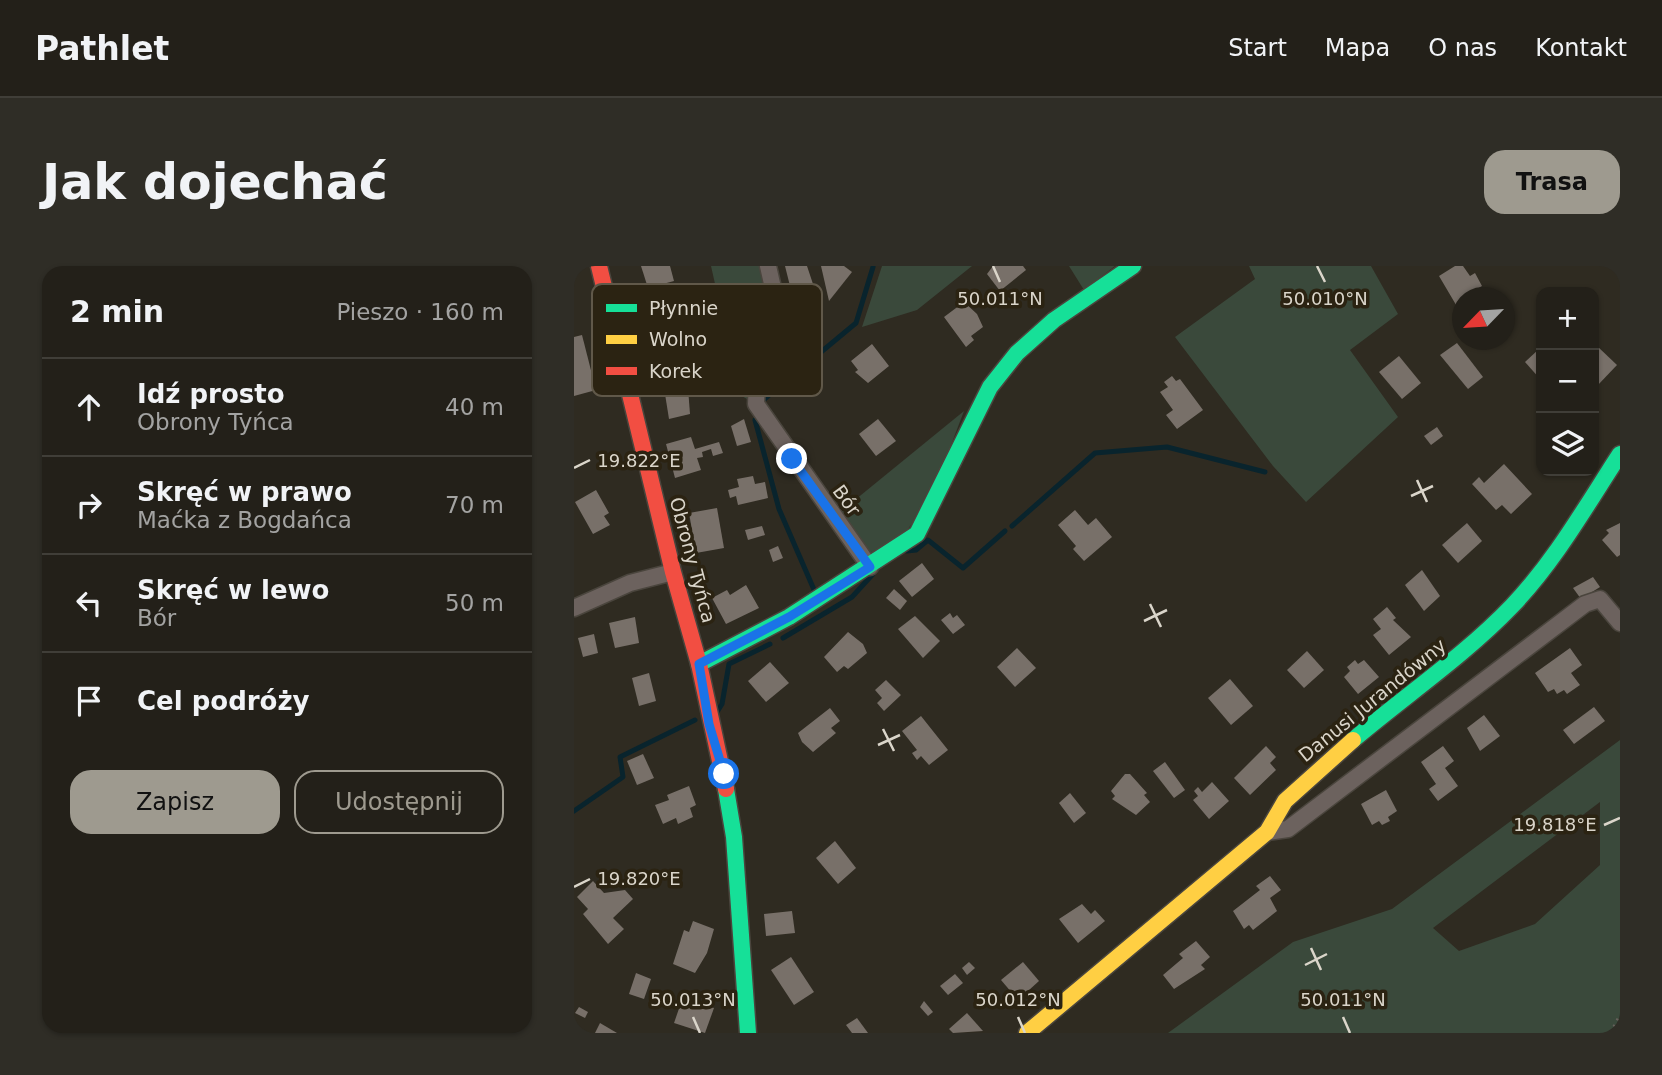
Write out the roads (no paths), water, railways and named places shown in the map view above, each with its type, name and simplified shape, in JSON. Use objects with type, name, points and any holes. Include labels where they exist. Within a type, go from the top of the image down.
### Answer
[{"type":"street","name":"Obrony Tyńca","points":[[599,266],[603,284]]},
{"type":"street","name":"Bór","points":[[768,266],[772,284]]},
{"type":"street","points":[[699,664],[789,617],[870,567],[917,534],[990,387],[1017,353],[1054,320],[1127,268]]},
{"type":"street","name":"Obrony Tyńca","points":[[630,396],[673,572],[699,664],[709,724],[724,774],[734,837],[748,1033]]},
{"type":"street","name":"Bór","points":[[756,396],[756,404],[870,567]]},
{"type":"street","name":"Danusi Jurandówny","points":[[1027,1033],[1267,832],[1270,820],[1310,777],[1443,669],[1513,605],[1547,565],[1620,454]]},
{"type":"street","points":[[574,608],[630,583],[673,572]]},
{"type":"street","points":[[1267,832],[1288,829],[1585,604],[1601,599],[1620,623]]},
{"type":"waterway","points":[[822,351],[856,323],[873,267]]},
{"type":"waterway","points":[[762,401],[768,396]]},
{"type":"waterway","points":[[755,420],[779,509],[815,592]]},
{"type":"waterway","points":[[1012,526],[1095,453],[1167,447],[1265,472]]},
{"type":"waterway","points":[[907,551],[916,550],[928,540],[963,568],[1005,531]]},
{"type":"waterway","points":[[783,638],[852,597],[873,574]]},
{"type":"waterway","points":[[717,712],[722,704],[729,664],[770,644]]},
{"type":"waterway","points":[[574,811],[623,777],[620,757],[695,720]]}]
